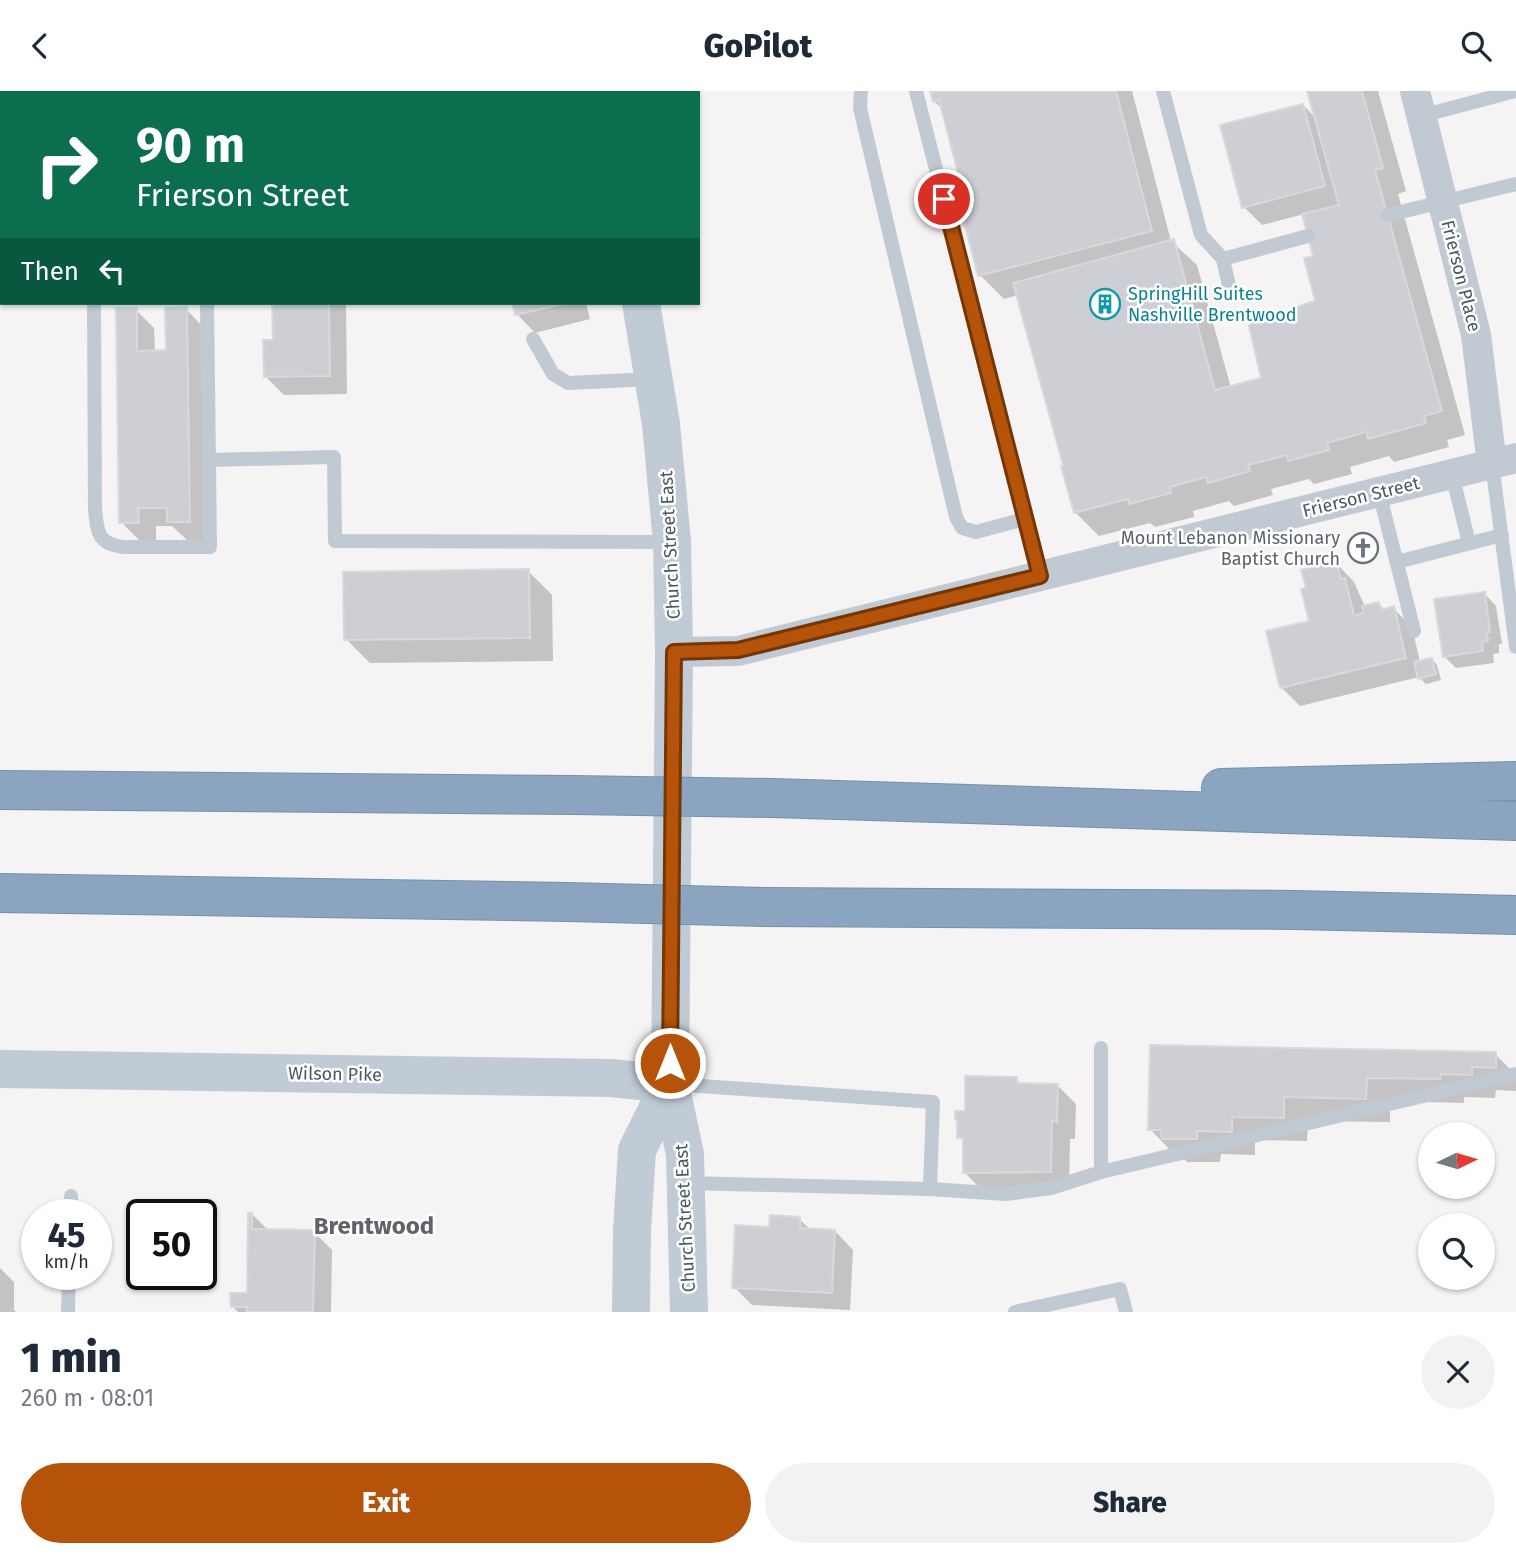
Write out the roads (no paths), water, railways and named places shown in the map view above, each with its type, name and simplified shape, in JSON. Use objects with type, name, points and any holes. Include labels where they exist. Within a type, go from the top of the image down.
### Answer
[{"type":"highway","points":[[772,798],[1516,781]]},
{"type":"highway","points":[[0,790],[772,798],[1516,821]]},
{"type":"highway","points":[[0,893],[764,907],[1281,910],[1516,915]]},
{"type":"main road","name":"Church Street East","points":[[641,305],[666,468],[671,542],[674,652],[670,1084],[685,1154],[689,1312]]},
{"type":"main road","name":"Wilson Pike","points":[[0,1069],[611,1078],[670,1084]]},
{"type":"main road","name":"Church Street East","points":[[631,1312],[637,1150],[670,1084]]},
{"type":"street","name":"Frierson Place","points":[[1418,104],[1476,335],[1504,461]]},
{"type":"street","name":"Frierson Street","points":[[674,652],[738,650],[1504,461]]},
{"type":"lane","points":[[861,91],[860,108],[956,517],[961,528],[976,532],[1025,519]]},
{"type":"lane","points":[[916,91],[1040,576]]},
{"type":"lane","points":[[1163,91],[1201,235],[1223,258],[1231,295]]},
{"type":"lane","points":[[1418,104],[1515,91]]},
{"type":"lane","points":[[1388,215],[1516,184]]},
{"type":"lane","points":[[1223,258],[1308,236]]},
{"type":"lane","points":[[94,305],[95,508],[100,537],[109,545],[123,547],[210,547],[207,305]]},
{"type":"lane","points":[[533,339],[553,374],[568,383],[654,379]]},
{"type":"lane","points":[[209,460],[334,457],[335,541],[671,542]]},
{"type":"lane","points":[[1504,461],[1502,535],[1516,647]]},
{"type":"lane","points":[[1452,474],[1469,543]]},
{"type":"lane","points":[[1379,492],[1414,631]]},
{"type":"lane","points":[[1397,562],[1502,535]]},
{"type":"lane","points":[[1101,1048],[1101,1172]]},
{"type":"lane","points":[[686,1183],[1006,1193],[1051,1188],[1101,1172],[1516,1074]]},
{"type":"lane","points":[[670,1084],[933,1102],[930,1189]]},
{"type":"lane","points":[[1015,1312],[1120,1289],[1126,1312]]},
{"type":"lane","points":[[68,1312],[69,1290]]},
{"type":"place","name":"SpringHill Suites Nashville Brentwood","points":[[1105,304]]},
{"type":"place","name":"Mount Lebanon Missionary Baptist Church","points":[[1363,548]]},
{"type":"district","name":"Brentwood","points":[[374,1226]]}]
